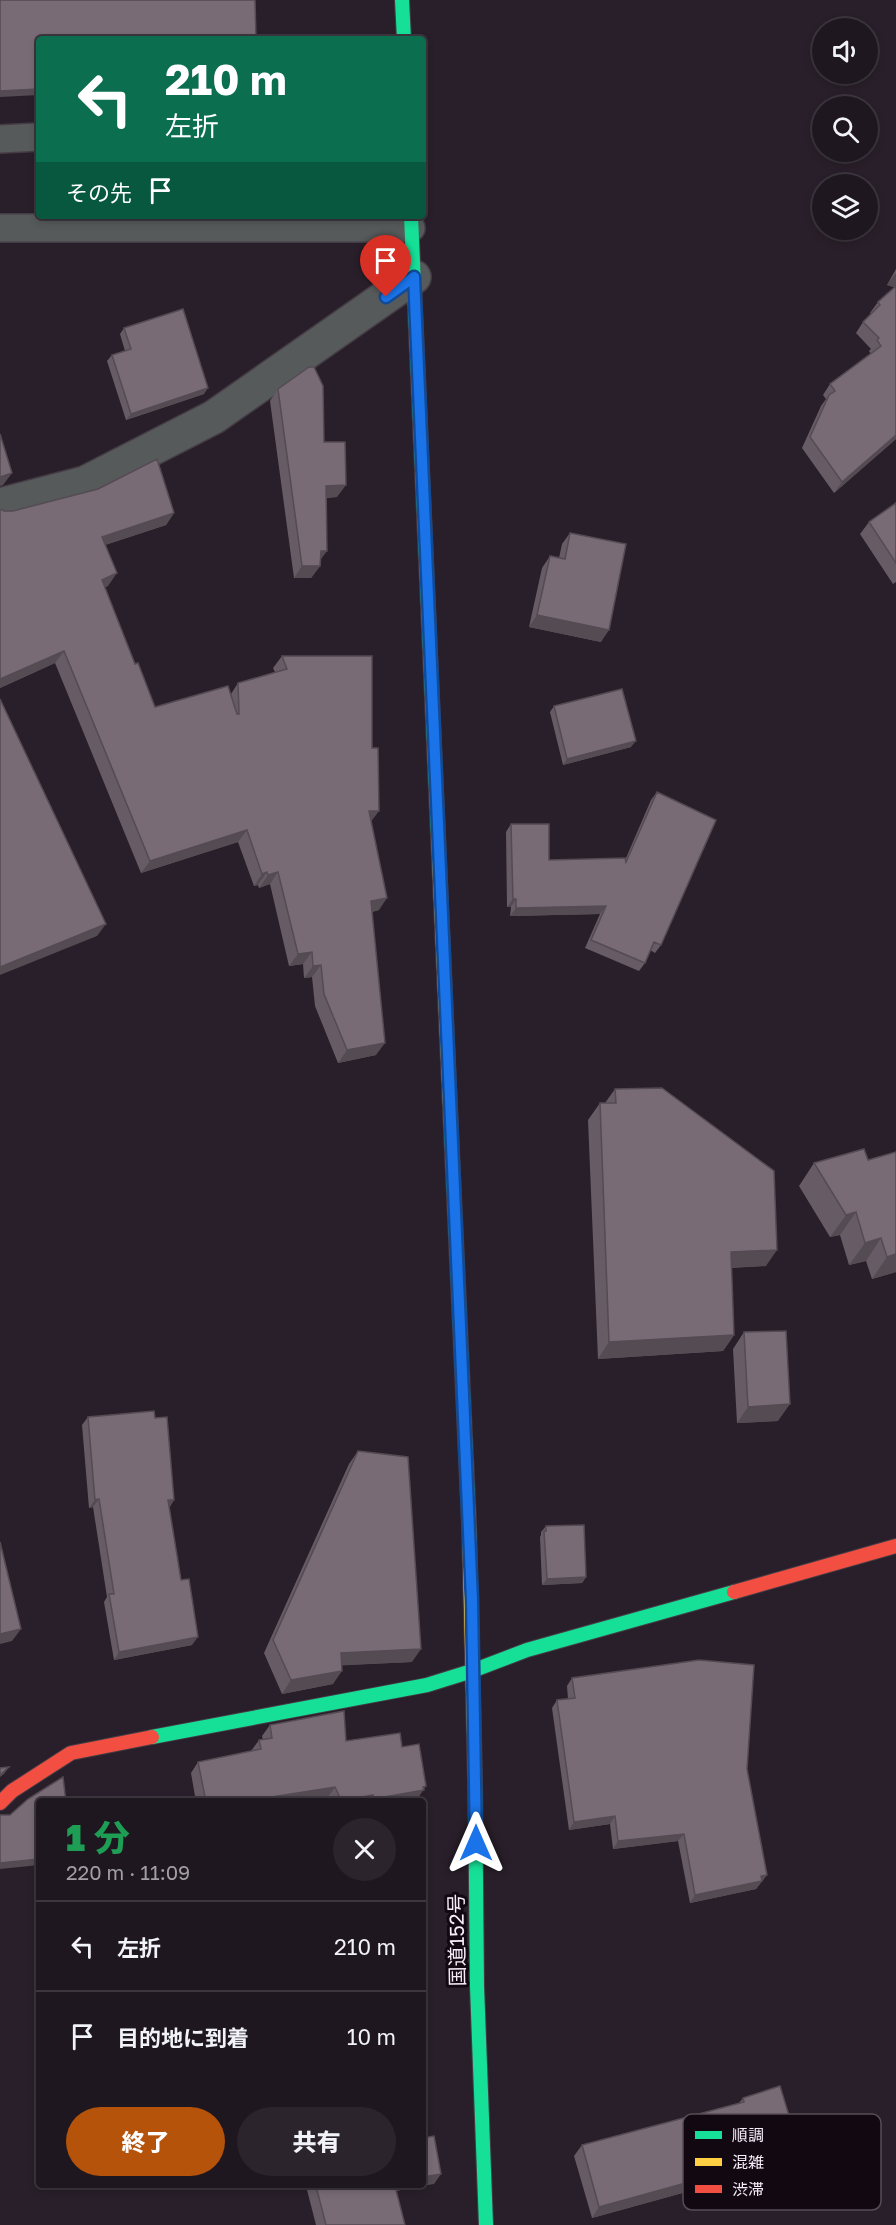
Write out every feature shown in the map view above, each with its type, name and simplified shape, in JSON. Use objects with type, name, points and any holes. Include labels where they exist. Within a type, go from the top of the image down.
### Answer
[{"type":"main road","points":[[402,0],[404,36]]},
{"type":"main road","name":"国道152号","points":[[411,222],[472,1600],[477,1986],[486,2225]]},
{"type":"main road","points":[[0,1803],[12,1791],[71,1753],[427,1685],[527,1650],[896,1546]]},
{"type":"street","points":[[0,505],[85,483],[214,417],[414,277]]},
{"type":"lane","points":[[0,139],[36,136]]},
{"type":"lane","points":[[0,228],[266,222],[411,222]]},
{"type":"building","points":[[0,0],[255,0],[256,36],[36,36],[36,89],[0,91]]},
{"type":"building","points":[[896,286],[896,435],[842,482],[810,437],[829,395],[835,391],[830,384],[881,346],[877,340],[879,338],[863,322],[880,305],[878,302]]},
{"type":"building","points":[[183,309],[208,388],[131,414],[112,355],[131,349],[124,328]]},
{"type":"building","points":[[309,367],[314,367],[323,386],[324,442],[345,442],[346,485],[326,486],[327,551],[321,551],[320,566],[302,566],[278,389]]},
{"type":"building","points":[[0,434],[12,473],[0,477]]},
{"type":"building","points":[[157,459],[174,513],[102,537],[117,573],[102,580],[135,664],[138,663],[155,707],[228,686],[237,714],[239,714],[238,683],[287,669],[282,656],[372,656],[372,748],[378,748],[379,811],[369,811],[387,898],[371,901],[385,1043],[347,1050],[324,994],[321,965],[313,966],[312,952],[298,954],[278,872],[262,874],[247,830],[150,861],[64,651],[0,679],[0,509],[13,511],[98,489]]},
{"type":"building","points":[[896,503],[896,563],[869,522]]},
{"type":"building","points":[[570,533],[626,544],[609,630],[537,615],[550,556],[565,559]]},
{"type":"building","points":[[622,689],[636,741],[567,759],[554,706]]},
{"type":"building","points":[[0,699],[106,924],[0,967]]},
{"type":"building","points":[[657,792],[716,820],[661,945],[654,942],[645,963],[591,940],[606,906],[516,908],[516,899],[513,899],[511,824],[549,824],[549,860],[625,858],[626,862]]},
{"type":"building","points":[[662,1088],[774,1171],[777,1250],[731,1252],[734,1335],[609,1342],[600,1103],[616,1103],[615,1089]]},
{"type":"building","points":[[864,1149],[868,1160],[896,1152],[896,1254],[887,1257],[881,1238],[865,1243],[856,1212],[846,1215],[814,1163]]},
{"type":"building","points":[[786,1331],[790,1404],[748,1407],[744,1332]]},
{"type":"building","points":[[154,1411],[155,1418],[167,1417],[174,1500],[168,1500],[181,1580],[189,1579],[198,1637],[119,1652],[109,1594],[114,1594],[99,1499],[95,1500],[88,1417]]},
{"type":"building","points":[[358,1451],[408,1457],[421,1649],[341,1653],[342,1671],[291,1680],[273,1640]]},
{"type":"building","points":[[584,1525],[586,1577],[547,1579],[544,1531],[546,1531],[546,1526]]},
{"type":"building","points":[[0,1542],[21,1629],[0,1634]]},
{"type":"building","points":[[699,1660],[754,1665],[747,1769],[767,1875],[761,1876],[762,1881],[695,1895],[684,1834],[618,1841],[615,1816],[574,1822],[557,1700],[575,1698],[572,1678]]},
{"type":"building","points":[[344,1711],[346,1741],[400,1733],[402,1747],[419,1744],[426,1786],[423,1787],[424,1790],[379,1798],[373,1798],[373,1795],[340,1798],[335,1787],[265,1798],[205,1798],[198,1762],[261,1749],[259,1740],[272,1738],[270,1725]]},
{"type":"building","points":[[9,1767],[0,1775],[0,1768]]},
{"type":"building","points":[[63,1777],[66,1798],[36,1798],[36,1859],[0,1863],[0,1815],[10,1815],[28,1799]]},
{"type":"building","points":[[780,2086],[789,2114],[699,2114],[744,2102],[743,2098]]},
{"type":"building","points":[[683,2118],[683,2184],[599,2207],[582,2145]]},
{"type":"building","points":[[434,2136],[441,2174],[426,2176],[426,2137]]},
{"type":"building","points":[[317,2188],[396,2188],[405,2225],[326,2225]]},
{"type":"traffic: fast","points":[[402,0],[404,36]]},
{"type":"traffic: fast","points":[[411,219],[439,858]]},
{"type":"traffic: fast","points":[[450,1107],[469,1524]]},
{"type":"traffic: fast","points":[[152,1737],[427,1685],[527,1650],[734,1592]]},
{"type":"traffic: fast","points":[[475,1779],[477,1986],[486,2225]]},
{"type":"traffic: slow","points":[[439,858],[450,1107]]},
{"type":"traffic: slow","points":[[469,1524],[475,1779]]},
{"type":"traffic: jam","points":[[734,1592],[896,1546]]},
{"type":"traffic: jam","points":[[0,1803],[12,1791],[71,1753],[152,1737]]},
{"type":"route","points":[[386,297],[414,277],[472,1600],[476,1843]]}]
